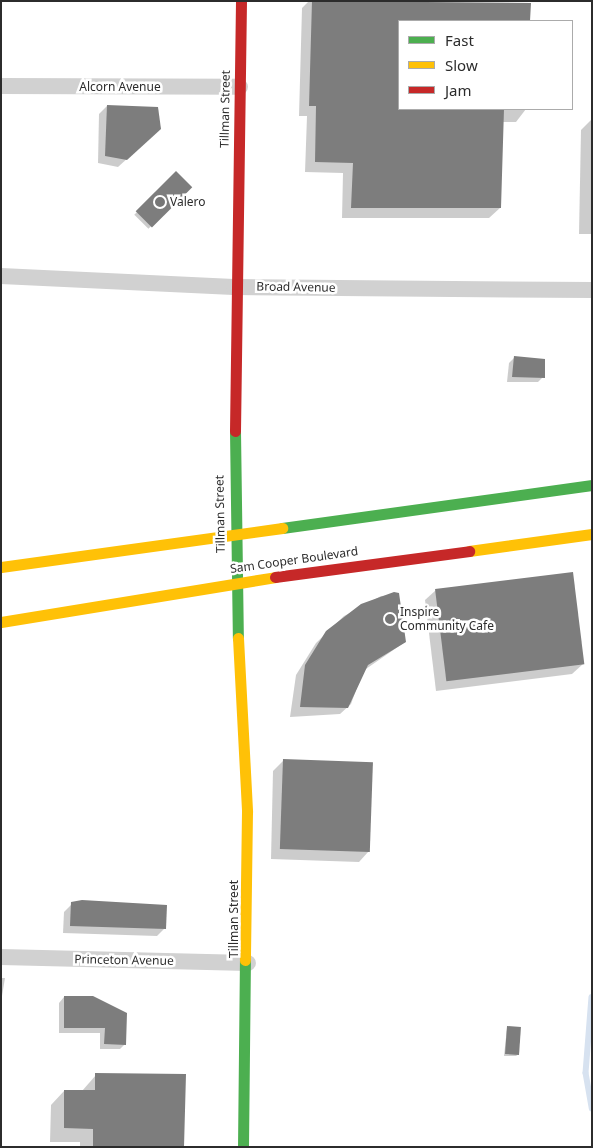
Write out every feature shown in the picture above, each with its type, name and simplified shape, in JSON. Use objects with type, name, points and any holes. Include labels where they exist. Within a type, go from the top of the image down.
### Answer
[{"type":"main road","name":"Tillman Street","points":[[241,1],[234,286],[233,536],[247,812],[248,963],[243,1147]]},
{"type":"main road","points":[[1,568],[592,485]]},
{"type":"main road","name":"Sam Cooper Boulevard","points":[[1,622],[235,582],[592,534]]},
{"type":"street","name":"Alcorn Avenue","points":[[1,86],[240,87]]},
{"type":"street","name":"Broad Avenue","points":[[1,276],[234,286],[592,290]]},
{"type":"street","name":"Princeton Avenue","points":[[1,957],[248,963]]},
{"type":"building","points":[[312,1],[531,3],[530,20],[398,20],[398,110],[504,110],[501,208],[351,208],[353,163],[315,162],[316,106],[309,106]]},
{"type":"building","points":[[107,105],[158,107],[161,129],[127,160],[105,156]]},
{"type":"building","points":[[176,171],[192,187],[152,228],[136,211]]},
{"type":"building","points":[[514,356],[545,359],[545,378],[512,377]]},
{"type":"building","points":[[573,572],[584,664],[446,681],[435,589]]},
{"type":"building","points":[[394,592],[399,593],[406,642],[368,665],[348,708],[300,707],[305,665],[326,631],[361,604]]},
{"type":"building","points":[[283,759],[373,762],[370,852],[280,849]]},
{"type":"building","points":[[82,900],[167,905],[166,929],[70,926],[71,902]]},
{"type":"building","points":[[64,996],[93,996],[127,1013],[126,1045],[104,1044],[105,1028],[64,1028]]},
{"type":"building","points":[[507,1026],[521,1027],[519,1055],[505,1054]]},
{"type":"building","points":[[95,1073],[186,1074],[184,1147],[93,1147],[93,1129],[64,1128],[64,1090],[95,1090]]},
{"type":"waterway","points":[[592,997],[586,1073],[592,1108]]},
{"type":"traffic: fast","points":[[235,431],[238,638]]},
{"type":"traffic: fast","points":[[282,528],[592,485]]},
{"type":"traffic: fast","points":[[243,1147],[245,960]]},
{"type":"traffic: slow","points":[[1,567],[282,528]]},
{"type":"traffic: slow","points":[[469,551],[592,534]]},
{"type":"traffic: slow","points":[[1,622],[275,577]]},
{"type":"traffic: slow","points":[[238,638],[247,812],[245,960]]},
{"type":"traffic: jam","points":[[235,431],[241,1]]},
{"type":"traffic: jam","points":[[275,577],[469,551]]},
{"type":"place","name":"Valero","points":[[160,202]]},
{"type":"place","name":"Inspire Community Cafe","points":[[390,619]]}]
